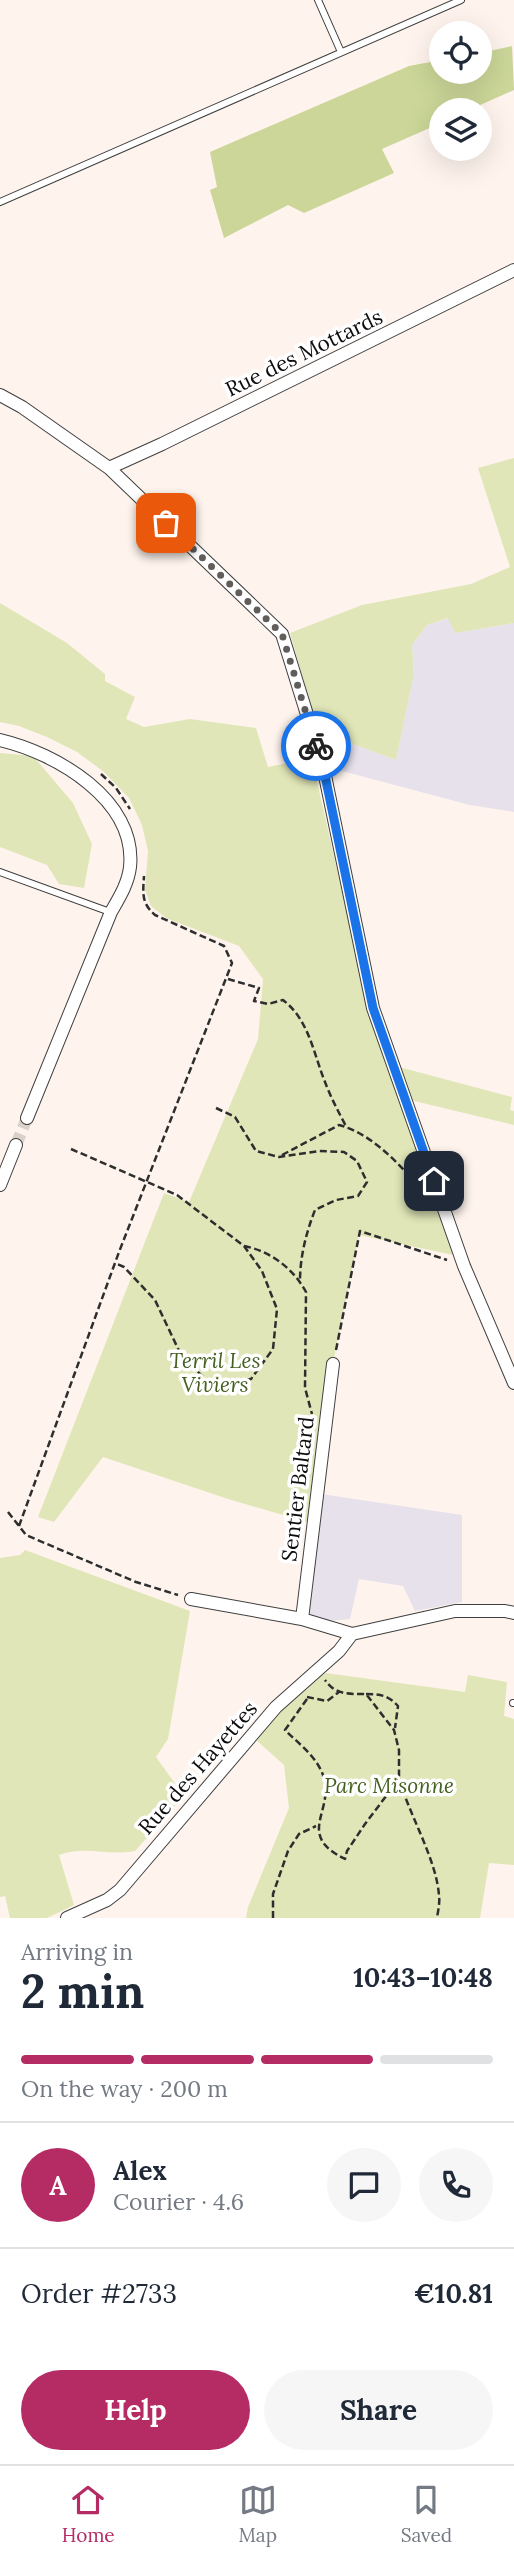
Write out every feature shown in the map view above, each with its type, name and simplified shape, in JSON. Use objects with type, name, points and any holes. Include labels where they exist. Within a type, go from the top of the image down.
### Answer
[{"type":"street","name":"Rue des Mottards","points":[[108,468],[514,270]]},
{"type":"street","points":[[0,395],[22,407],[108,468],[282,634],[323,766],[373,1008],[464,1266],[514,1384]]},
{"type":"street","points":[[0,740],[36,752],[81,776],[100,793],[116,814],[127,840],[130,869],[125,887],[111,912],[27,1118]]},
{"type":"street","points":[[0,1185],[16,1145]]},
{"type":"street","name":"Sentier Baltard","points":[[302,1619],[333,1364]]},
{"type":"street","points":[[191,1599],[302,1619],[352,1634],[455,1611],[514,1613]]},
{"type":"street","name":"Rue des Hayettes","points":[[67,1918],[107,1900],[120,1890],[276,1707],[339,1651],[352,1634]]},
{"type":"lane","points":[[318,0],[341,52]]},
{"type":"lane","points":[[0,202],[461,0]]},
{"type":"lane","points":[[0,872],[111,912]]},
{"type":"path","points":[[19,1526],[115,1263],[232,963],[224,946],[155,915],[144,901]]},
{"type":"path","points":[[228,979],[259,988],[254,1001],[268,1004],[282,999],[295,1010],[346,1128]]},
{"type":"path","points":[[216,1108],[235,1117],[256,1151],[279,1157],[320,1151],[344,1152],[356,1161],[367,1182],[358,1196],[336,1200],[315,1210],[300,1266],[300,1281]]},
{"type":"path","points":[[279,1157],[339,1125],[375,1143],[416,1183],[434,1181]]},
{"type":"path","points":[[71,1149],[178,1193],[244,1246],[262,1271],[277,1309],[273,1349],[251,1379],[229,1384],[205,1379],[181,1355],[155,1300],[124,1267],[115,1263]]},
{"type":"path","points":[[333,1364],[360,1231],[464,1266]]},
{"type":"path","points":[[244,1246],[263,1249],[300,1281],[306,1292],[306,1388],[315,1425],[326,1426]]},
{"type":"path","points":[[8,1512],[26,1535],[125,1578],[191,1599]]},
{"type":"path","points":[[318,1668],[330,1686],[343,1694],[380,1693],[391,1697],[398,1706],[394,1730],[399,1750],[399,1779],[407,1807],[433,1865],[439,1897],[437,1918]]},
{"type":"path","points":[[297,1686],[307,1697],[327,1701],[339,1692]]},
{"type":"path","points":[[366,1694],[394,1730]]},
{"type":"path","points":[[307,1697],[285,1730],[308,1751],[323,1776],[327,1790],[318,1826],[319,1838],[325,1845],[345,1858],[365,1824],[399,1779]]},
{"type":"path","points":[[273,1918],[273,1895],[288,1851],[299,1834],[318,1826]]},
{"type":"shaded area","points":[[449,618],[455,633],[514,623],[514,812],[470,805],[323,766],[318,731],[396,760],[414,674],[412,645],[427,625]]},
{"type":"shaded area","points":[[321,1494],[462,1515],[462,1602],[415,1611],[403,1586],[359,1579],[350,1619],[329,1621],[311,1616],[304,1603]]},
{"type":"green space","points":[[512,46],[514,90],[492,100],[429,98],[429,128],[382,149],[394,173],[304,213],[288,205],[224,238],[210,190],[217,187],[210,152],[409,66],[429,62],[429,84],[492,84],[492,50]]},
{"type":"green space","points":[[514,458],[514,623],[455,633],[448,618],[427,625],[412,645],[414,674],[396,760],[318,731],[290,633],[362,605],[471,584],[510,567],[478,468]]},
{"type":"green space","name":"Terril Les Viviers","points":[[0,603],[67,643],[105,674],[105,681],[135,697],[126,719],[144,727],[190,719],[256,728],[268,767],[306,759],[316,777],[371,1019],[453,1255],[359,1235],[333,1364],[310,1523],[103,1457],[54,1522],[38,1517],[164,1193],[189,1202],[258,1039],[263,979],[239,946],[166,918],[151,906],[145,890],[148,851],[142,825],[129,798],[104,772],[77,752],[47,737],[0,722]]},
{"type":"green space","points":[[0,753],[33,756],[73,803],[92,844],[84,888],[59,884],[47,865],[0,847]]},
{"type":"green space","points":[[399,1067],[512,1097],[510,1110],[514,1111],[514,1125],[410,1100]]},
{"type":"green space","points":[[25,1550],[190,1611],[168,1739],[156,1757],[184,1796],[135,1851],[77,1851],[59,1855],[74,1905],[47,1918],[10,1918],[5,1896],[0,1897],[0,1558],[20,1555]]},
{"type":"green space","name":"Parc Misonne","points":[[326,1673],[465,1692],[468,1675],[507,1682],[504,1716],[514,1719],[514,1865],[489,1863],[480,1918],[246,1918],[248,1907],[289,1808],[284,1765],[256,1740],[257,1735],[306,1684]]},
{"type":"tunnel","points":[[16,1145],[27,1118]]},
{"type":"way so far","points":[[166,523],[282,634],[316,746]]},
{"type":"route","points":[[316,746],[323,766],[373,1008],[434,1181]]}]
